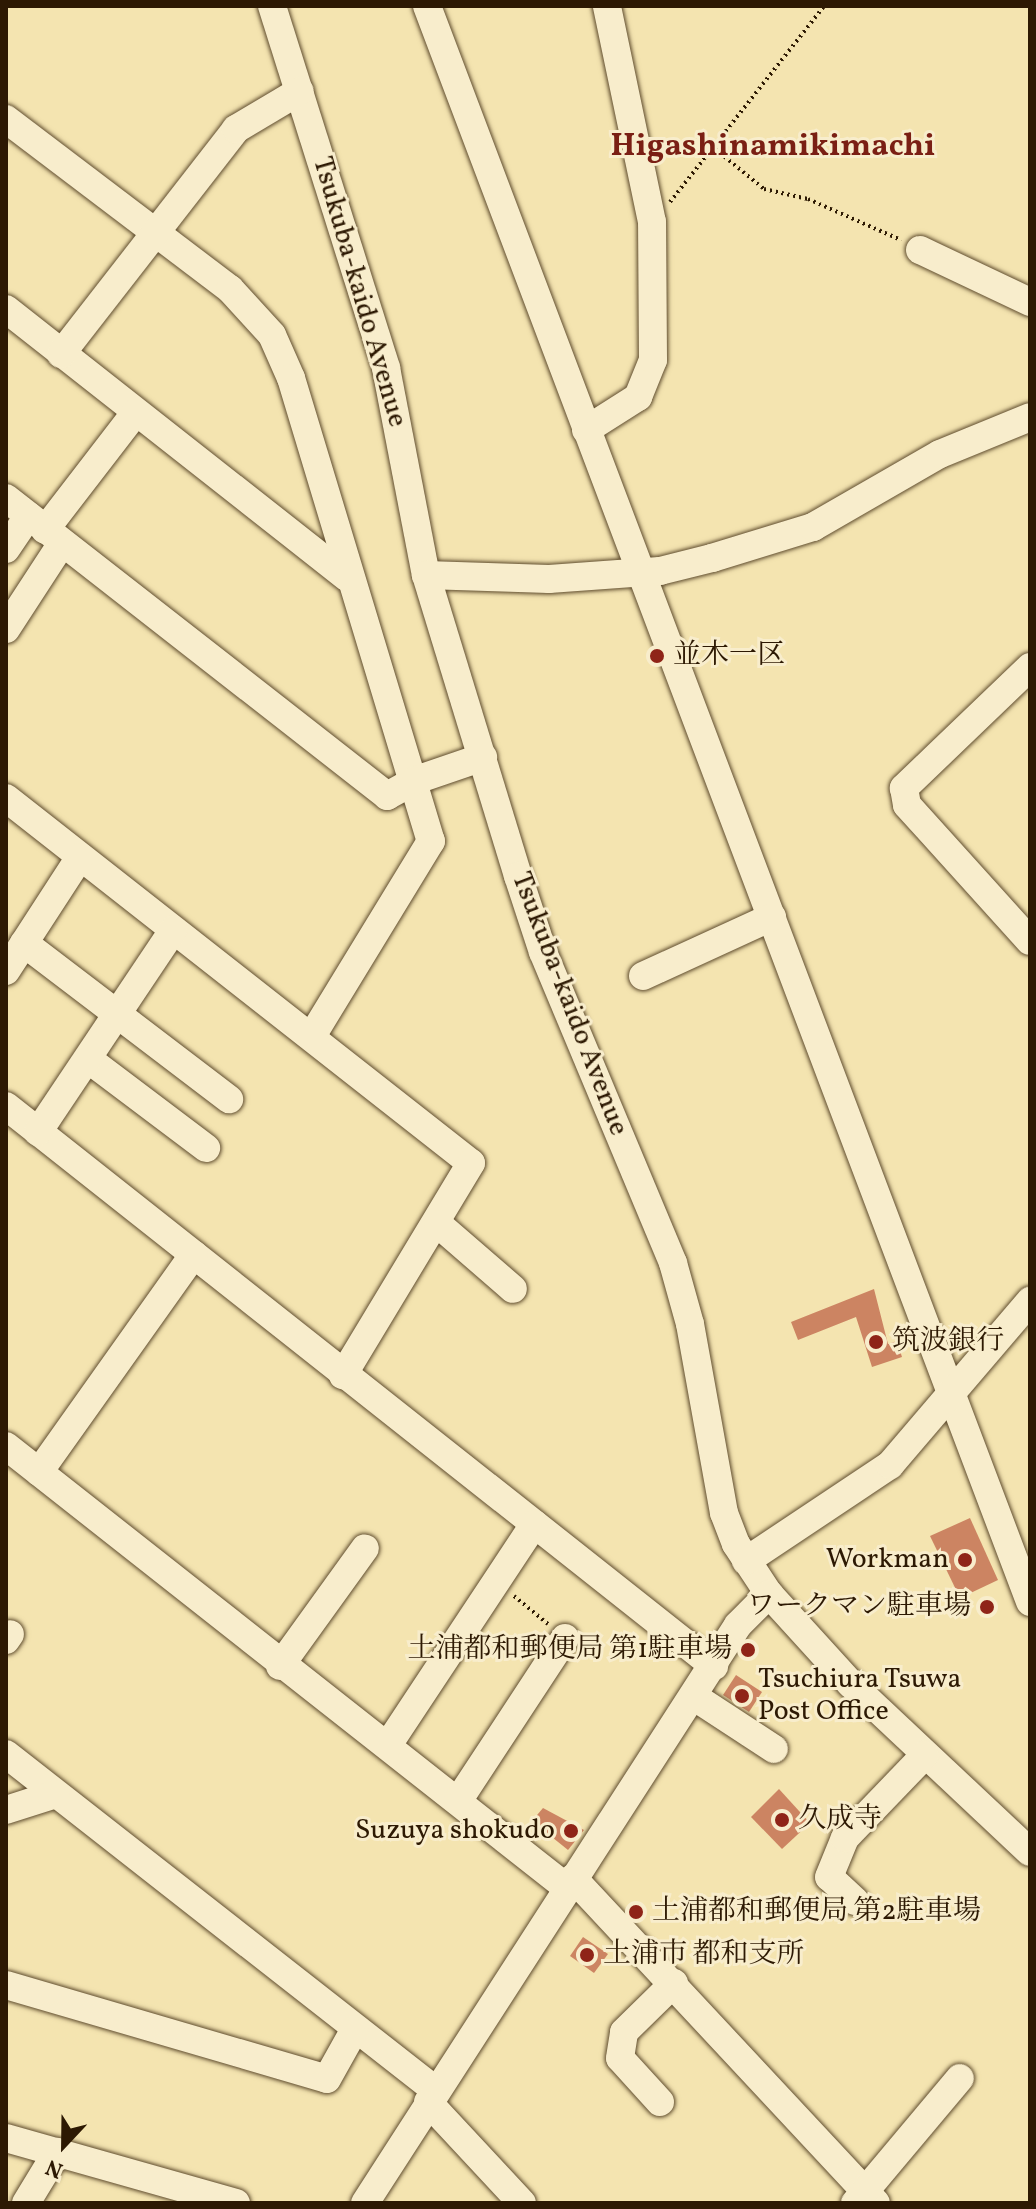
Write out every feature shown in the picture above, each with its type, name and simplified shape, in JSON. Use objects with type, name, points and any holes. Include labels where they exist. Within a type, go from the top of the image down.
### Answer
[{"type":"street","name":"Tsukuba-kaido Avenue","points":[[272,6],[386,368],[426,575],[543,952],[673,1263],[690,1324],[724,1513],[746,1561],[769,1594],[925,1755],[1030,1852]]},
{"type":"street","points":[[427,6],[1030,1602]]},
{"type":"street","points":[[586,430],[638,397],[653,360],[652,222],[607,6]]},
{"type":"street","points":[[61,354],[236,129],[300,91]]},
{"type":"street","points":[[6,119],[230,289],[272,335],[291,378],[347,577],[416,780],[431,841],[312,1036]]},
{"type":"street","points":[[920,250],[1030,302]]},
{"type":"street","points":[[6,309],[347,577]]},
{"type":"street","points":[[6,629],[45,530],[135,413]]},
{"type":"street","points":[[426,575],[504,581],[660,571],[712,558],[813,527],[940,454],[1030,417]]},
{"type":"street","points":[[6,498],[387,796],[416,780],[483,757]]},
{"type":"street","points":[[6,549],[45,530]]},
{"type":"street","points":[[1030,667],[904,788],[907,805],[1030,941]]},
{"type":"street","points":[[6,798],[471,1163],[438,1224],[343,1375]]},
{"type":"street","points":[[6,971],[80,857]]},
{"type":"street","points":[[643,976],[772,917]]},
{"type":"street","points":[[38,1132],[173,930]]},
{"type":"street","points":[[24,943],[229,1099]]},
{"type":"street","points":[[88,1059],[206,1148]]},
{"type":"street","points":[[6,1106],[714,1666]]},
{"type":"street","points":[[438,1224],[513,1289]]},
{"type":"street","points":[[39,1472],[194,1254]]},
{"type":"street","points":[[746,1561],[890,1465],[1030,1301]]},
{"type":"street","points":[[6,1446],[280,1666],[570,1883],[674,1983],[865,2199],[960,2078]]},
{"type":"street","points":[[388,1745],[534,1524]]},
{"type":"street","points":[[280,1666],[365,1548]]},
{"type":"street","points":[[365,2203],[570,1883],[696,1698],[747,1613],[769,1594]]},
{"type":"street","points":[[458,1801],[565,1638]]},
{"type":"street","points":[[696,1698],[774,1749]]},
{"type":"street","points":[[6,1754],[355,2029],[432,2096],[522,2203]]},
{"type":"street","points":[[855,1901],[829,1877],[845,1838],[925,1755]]},
{"type":"street","points":[[6,1810],[56,1794]]},
{"type":"street","points":[[660,2102],[620,2058],[624,2032],[674,1983]]},
{"type":"street","points":[[6,1985],[327,2079],[355,2029]]},
{"type":"street","points":[[6,2138],[236,2203]]},
{"type":"street","points":[[26,2203],[57,2152]]},
{"type":"path","points":[[652,222],[715,149],[824,6]]},
{"type":"path","points":[[715,149],[764,189],[820,204],[920,250]]},
{"type":"path","points":[[496,1581],[565,1638]]},
{"type":"building","points":[[874,1289],[888,1344],[897,1341],[902,1357],[872,1367],[856,1317],[798,1340],[791,1322]]},
{"type":"building","points":[[970,1518],[998,1580],[960,1598],[930,1536]]},
{"type":"building","points":[[736,1675],[762,1692],[749,1712],[723,1695]]},
{"type":"building","points":[[779,1789],[810,1823],[782,1849],[751,1817]]},
{"type":"building","points":[[543,1808],[584,1830],[568,1850],[532,1821]]},
{"type":"building","points":[[583,1937],[608,1954],[594,1973],[570,1956]]},
{"type":"place","name":"並木一区","points":[[657,656]]},
{"type":"place","name":"筑波銀行","points":[[876,1342]]},
{"type":"place","name":"Workman","points":[[965,1560]]},
{"type":"place","name":"ワークマン駐車場","points":[[987,1607]]},
{"type":"place","name":"土浦都和郵便局 第1駐車場","points":[[748,1650]]},
{"type":"place","name":"Tsuchiura Tsuwa Post Office","points":[[742,1696]]},
{"type":"place","name":"久成寺","points":[[782,1820]]},
{"type":"place","name":"Suzuya shokudo","points":[[571,1831]]},
{"type":"place","name":"土浦都和郵便局 第2駐車場","points":[[636,1912]]},
{"type":"place","name":"土浦市 都和支所","points":[[587,1955]]},
{"type":"district","name":"Higashinamikimachi","points":[[773,147]]}]
